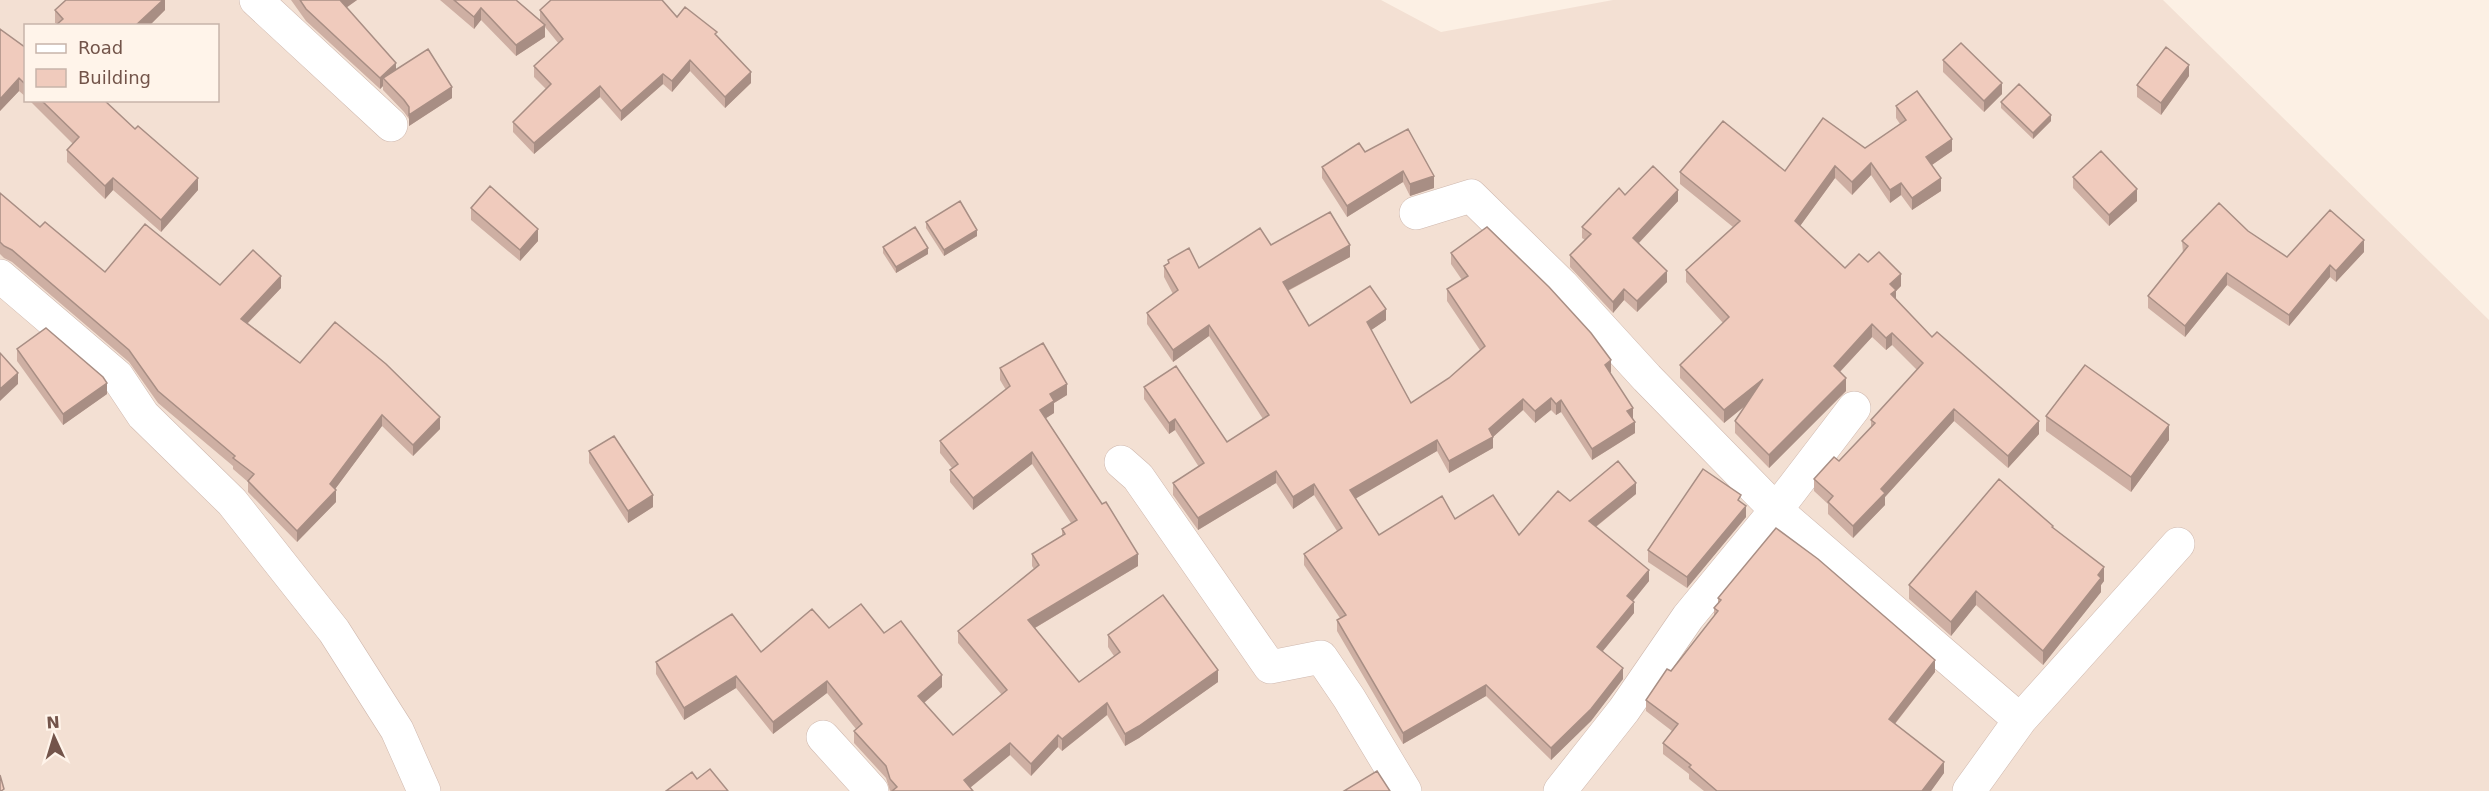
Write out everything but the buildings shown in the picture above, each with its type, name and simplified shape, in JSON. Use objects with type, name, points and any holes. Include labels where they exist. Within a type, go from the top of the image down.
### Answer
[{"type":"street","points":[[256,0],[391,125]]},
{"type":"street","points":[[1416,213],[1471,196],[1562,285],[1647,378],[1776,510],[2020,720]]},
{"type":"street","points":[[0,276],[117,376],[143,415],[232,501],[334,631],[397,730],[424,791]]},
{"type":"street","points":[[1560,791],[1624,710],[1688,616],[1776,510],[1854,408]]},
{"type":"street","points":[[1120,462],[1138,477],[1270,667],[1321,657],[1349,698],[1405,791]]},
{"type":"street","points":[[1969,791],[2020,720],[2178,544]]},
{"type":"street","points":[[823,737],[872,791]]},
{"type":"shaded area","points":[[0,0],[1381,0],[1441,32],[1613,0],[2163,0],[2489,320],[2489,791],[0,791]]}]
